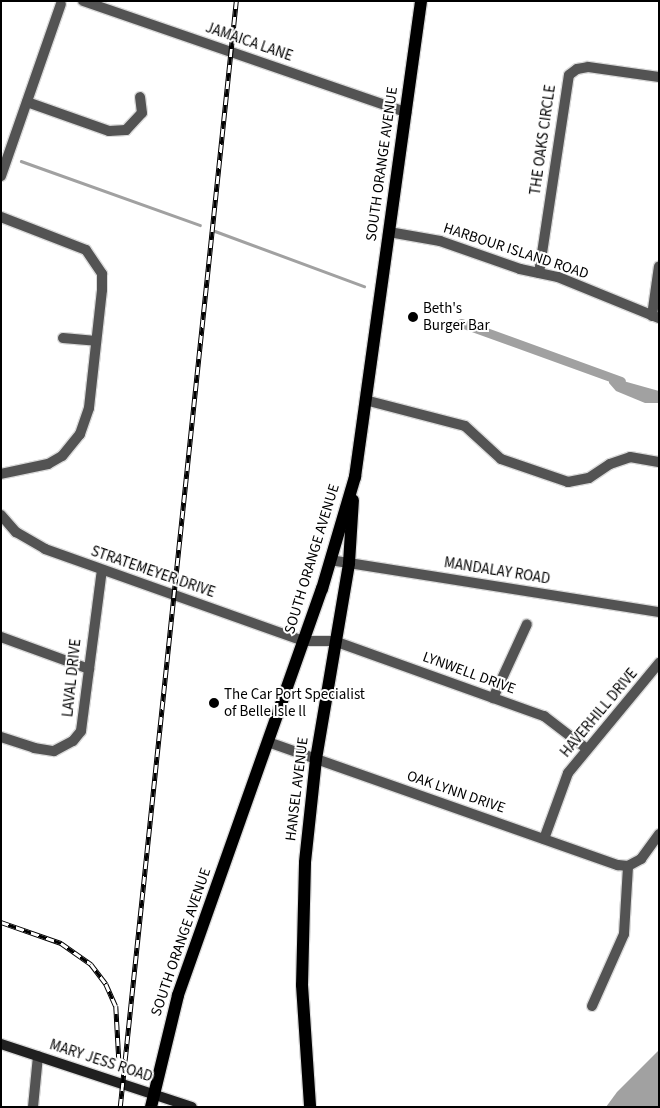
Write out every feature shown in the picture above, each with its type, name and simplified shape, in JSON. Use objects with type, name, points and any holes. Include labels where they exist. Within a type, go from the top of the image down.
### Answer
[{"type":"main road","name":"SOUTH ORANGE AVENUE","points":[[151,1107],[178,995],[303,641],[355,477],[421,1]]},
{"type":"main road","name":"HANSEL AVENUE","points":[[310,1107],[302,992],[305,863],[316,759],[334,641],[349,563],[355,477]]},
{"type":"street","name":"JAMAICA LANE","points":[[82,1],[406,112]]},
{"type":"street","points":[[1,176],[61,4]]},
{"type":"street","name":"THE OAKS CIRCLE","points":[[539,273],[569,75],[577,69],[588,67],[659,77]]},
{"type":"street","points":[[27,102],[109,130],[126,130],[142,113],[140,97]]},
{"type":"street","points":[[1,217],[86,250],[96,261],[102,274],[102,290],[88,415],[72,445],[48,464],[1,474]]},
{"type":"street","name":"HARBOUR ISLAND ROAD","points":[[389,232],[440,242],[539,273],[655,317]]},
{"type":"street","points":[[655,317],[659,266]]},
{"type":"street","points":[[63,338],[96,341]]},
{"type":"street","points":[[365,400],[465,426],[500,459],[568,482],[589,478],[610,464],[630,457],[659,462]]},
{"type":"street","name":"STRATEMEYER DRIVE","points":[[1,515],[16,532],[30,542],[102,570],[303,641],[334,641]]},
{"type":"street","name":"MANDALAY ROAD","points":[[330,560],[659,612]]},
{"type":"street","name":"LAVAL DRIVE","points":[[1,737],[44,751],[54,751],[72,741],[84,720],[102,570]]},
{"type":"street","points":[[493,698],[527,624]]},
{"type":"street","points":[[1,637],[89,669]]},
{"type":"street","name":"LYNWELL DRIVE","points":[[334,641],[544,716],[587,749]]},
{"type":"street","name":"HAVERHILL DRIVE","points":[[544,839],[568,772],[659,664]]},
{"type":"street","name":"OAK LYNN DRIVE","points":[[268,742],[544,839],[631,865]]},
{"type":"street","points":[[592,1006],[624,934],[631,865],[659,834]]},
{"type":"street","name":"MARY JESS ROAD","points":[[1,1044],[192,1107]]},
{"type":"street","points":[[32,1107],[38,1056]]},
{"type":"shaded area","points":[[609,377],[659,391],[659,403],[645,403],[616,391],[609,383]]},
{"type":"shaded area","points":[[659,1050],[659,1107],[606,1107],[617,1092]]},
{"type":"waterway","points":[[21,161],[200,225]]},
{"type":"waterway","points":[[215,231],[364,286]]},
{"type":"waterway","points":[[461,323],[621,381]]},
{"type":"railway","points":[[120,1107],[236,1]]},
{"type":"railway","points":[[1,922],[61,943],[91,964],[106,984],[116,1006],[119,1059]]},
{"type":"place","name":"Beth's Burger Bar","points":[[413,317]]},
{"type":"place","name":"The Car Port Specialist of Belle Isle ll","points":[[214,703]]}]
